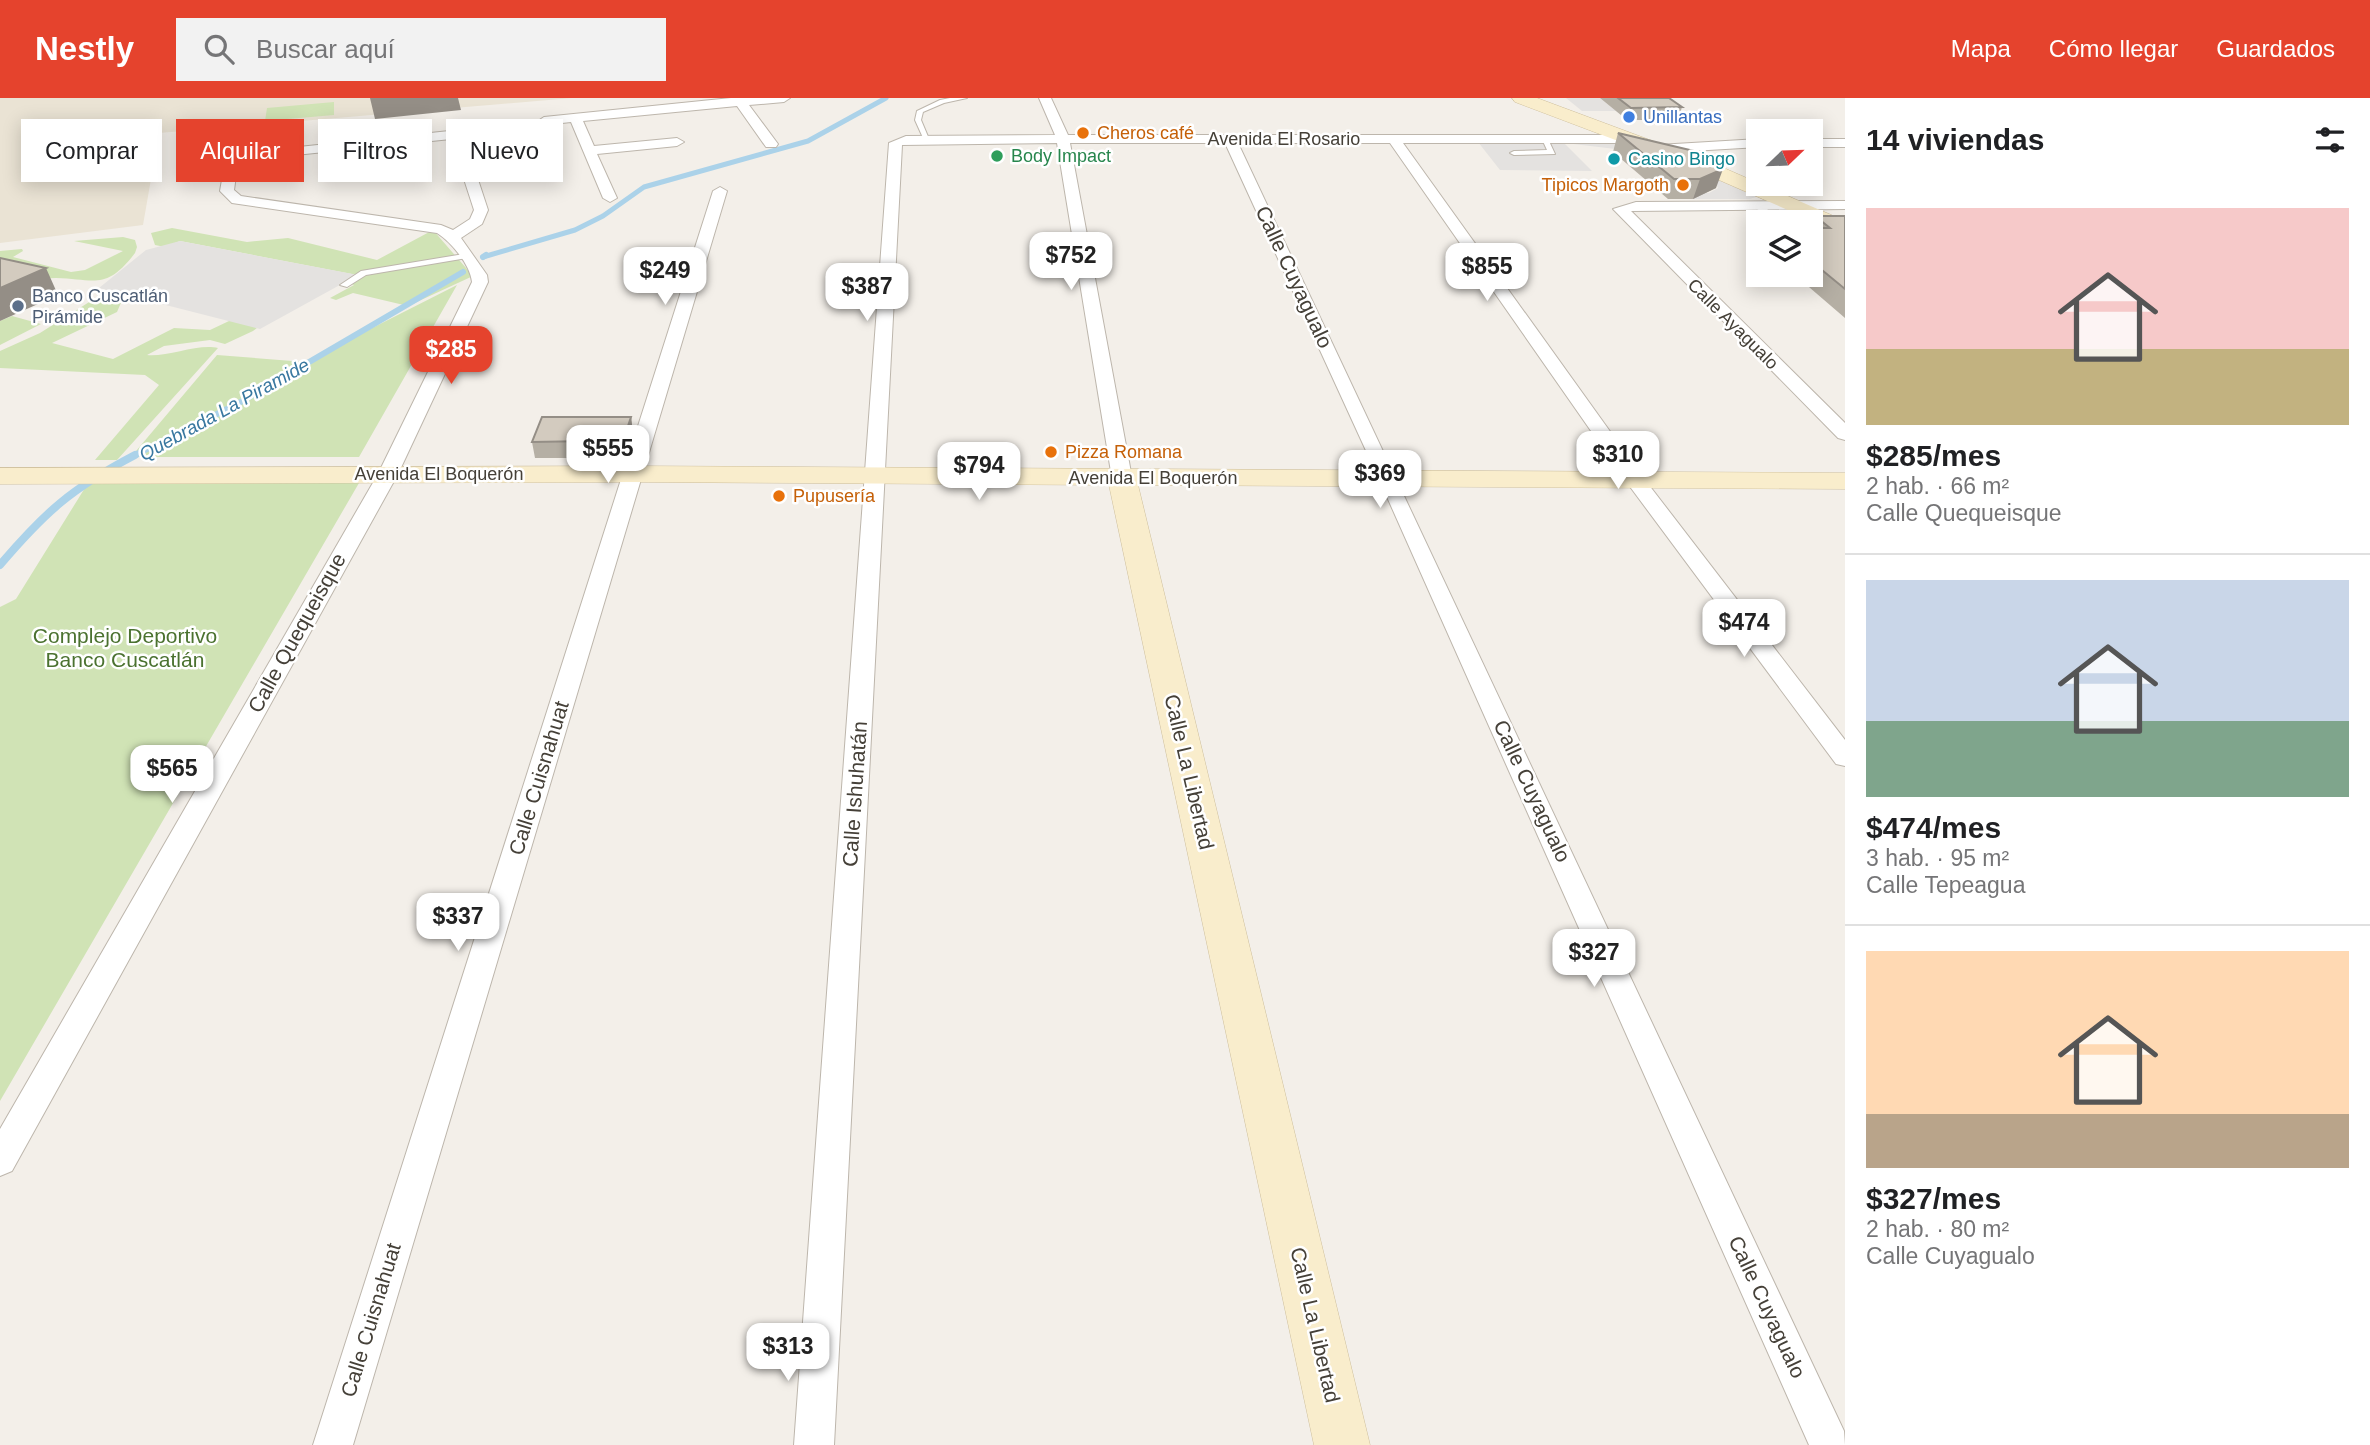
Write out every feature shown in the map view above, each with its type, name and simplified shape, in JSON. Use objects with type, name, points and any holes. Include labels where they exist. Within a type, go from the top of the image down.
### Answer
[{"type":"street","points":[[563,119],[739,100],[784,98]]},
{"type":"street","name":"Calle La Libertad","points":[[1045,98],[1063,138],[1122,478],[1342,1445]]},
{"type":"street","points":[[1521,98],[1658,149],[1791,203],[1845,229]]},
{"type":"street","points":[[739,100],[771,144]]},
{"type":"street","points":[[575,118],[610,198]]},
{"type":"street","points":[[304,152],[446,137]]},
{"type":"street","name":"Avenida El Rosario","points":[[896,143],[926,139],[1063,138],[1631,139]]},
{"type":"street","name":"Calle Cuyagualo","points":[[1230,139],[1389,479],[1830,1445]]},
{"type":"street","points":[[1394,139],[1635,480],[1845,758]]},
{"type":"street","points":[[589,151],[677,142]]},
{"type":"street","name":"Calle Ishuhatán","points":[[814,1445],[896,143]]},
{"type":"street","points":[[1824,143],[1845,143]]},
{"type":"street","points":[[1658,149],[1746,144]]},
{"type":"street","points":[[228,182],[227,191],[237,200],[429,227],[453,237],[479,275],[480,282]]},
{"type":"street","points":[[453,237],[479,219],[481,210],[472,182]]},
{"type":"street","name":"Calle Cuisnahuat","points":[[333,1445],[720,191]]},
{"type":"street","points":[[1622,214],[1620,209],[1636,206],[1791,203],[1845,205]]},
{"type":"street","name":"Calle Ayagualo","points":[[1622,214],[1845,434]]},
{"type":"street","points":[[429,227],[479,219]]},
{"type":"street","name":"Calle Quequeisque","points":[[0,1161],[387,474],[480,282]]},
{"type":"street","name":"Avenida El Boquerón","points":[[0,476],[633,474],[1845,481]]},
{"type":"lane","points":[[926,139],[918,120],[920,111],[942,102],[964,98]]},
{"type":"lane","points":[[1514,153],[1552,152],[1545,139]]},
{"type":"lane","points":[[1744,204],[1758,206],[1764,210]]},
{"type":"lane","points":[[344,285],[364,273],[464,256]]},
{"type":"shaded area","points":[[0,98],[572,98],[304,121],[176,119],[176,132],[162,133],[162,119],[21,119],[21,182],[150,182],[143,225],[0,243]]},
{"type":"shaded area","points":[[1566,98],[1600,98],[1616,111],[1582,111]]},
{"type":"shaded area","name":"Casino Bingo","points":[[1478,142],[1564,143],[1592,171],[1500,170]]},
{"type":"shaded area","points":[[1613,142],[1635,145],[1746,191],[1746,196],[1759,196],[1750,199],[1683,199],[1677,193],[1709,193],[1718,188],[1715,182],[1624,150],[1565,143]]},
{"type":"shaded area","points":[[1749,207],[1780,210],[1752,210]]},
{"type":"shaded area","points":[[1823,227],[1840,235],[1823,234]]},
{"type":"shaded area","points":[[180,241],[358,275],[260,329],[99,288],[146,250]]},
{"type":"green space","points":[[334,102],[334,115],[265,119],[267,108]]},
{"type":"green space","points":[[172,228],[247,242],[288,238],[377,260],[433,230],[473,276],[408,306],[353,293],[336,300],[330,298],[354,285],[345,282],[357,275],[180,241],[165,247],[155,245],[151,233]]},
{"type":"green space","points":[[123,237],[135,240],[135,253],[108,278],[90,281],[49,278],[0,283],[0,251],[22,249],[23,251],[13,257],[71,272],[85,270],[123,251],[74,241]]},
{"type":"green space","points":[[457,285],[359,457],[131,457],[217,355],[305,362]]},
{"type":"green space","points":[[112,295],[123,298],[117,312],[52,343],[113,359],[174,328],[210,330],[265,304],[283,308],[253,331],[225,344],[210,340],[164,346],[147,355],[202,347],[218,348],[117,460],[95,460],[159,385],[145,375],[0,368],[0,351],[40,333],[94,299]]},
{"type":"green space","points":[[12,316],[41,324],[0,345],[0,321]]},
{"type":"green space","name":"Complejo Deportivo Banco Cuscatlán","points":[[88,483],[359,483],[0,1101],[0,607],[16,599]]},
{"type":"building","points":[[1618,98],[1669,98],[1682,107],[1631,108]]},
{"type":"building","points":[[1618,133],[1694,151],[1718,161],[1723,169],[1700,179],[1674,179]]},
{"type":"building","points":[[1823,216],[1845,216],[1845,289],[1823,271],[1823,228],[1830,228],[1823,222]]},
{"type":"building","points":[[0,258],[46,268],[0,288]]},
{"type":"building","points":[[542,417],[631,417],[626,432],[590,441],[532,442]]},
{"type":"waterway","points":[[486,255],[483,257],[575,230],[603,216],[644,187],[808,141],[886,98]]},
{"type":"waterway","name":"Quebrada La Piramide","points":[[135,455],[239,403],[463,272]]},
{"type":"waterway","name":"Quebrada La Piramide","points":[[0,565],[31,530],[76,490],[135,455]]},
{"type":"waterway","name":"Quebrada La Piramide","points":[[131,457],[135,455]]},
{"type":"place","name":"Unillantas","points":[[1629,117]]},
{"type":"place","name":"Cheros café","points":[[1083,133]]},
{"type":"place","name":"Body Impact","points":[[997,156]]},
{"type":"place","name":"Casino Bingo","points":[[1614,159]]},
{"type":"place","name":"Tipicos Margoth","points":[[1683,185]]},
{"type":"place","name":"Banco Cuscatlán Pirámide","points":[[18,306]]},
{"type":"place","name":"Pizza Romana","points":[[1051,452]]},
{"type":"place","name":"Pupusería","points":[[779,496]]}]
